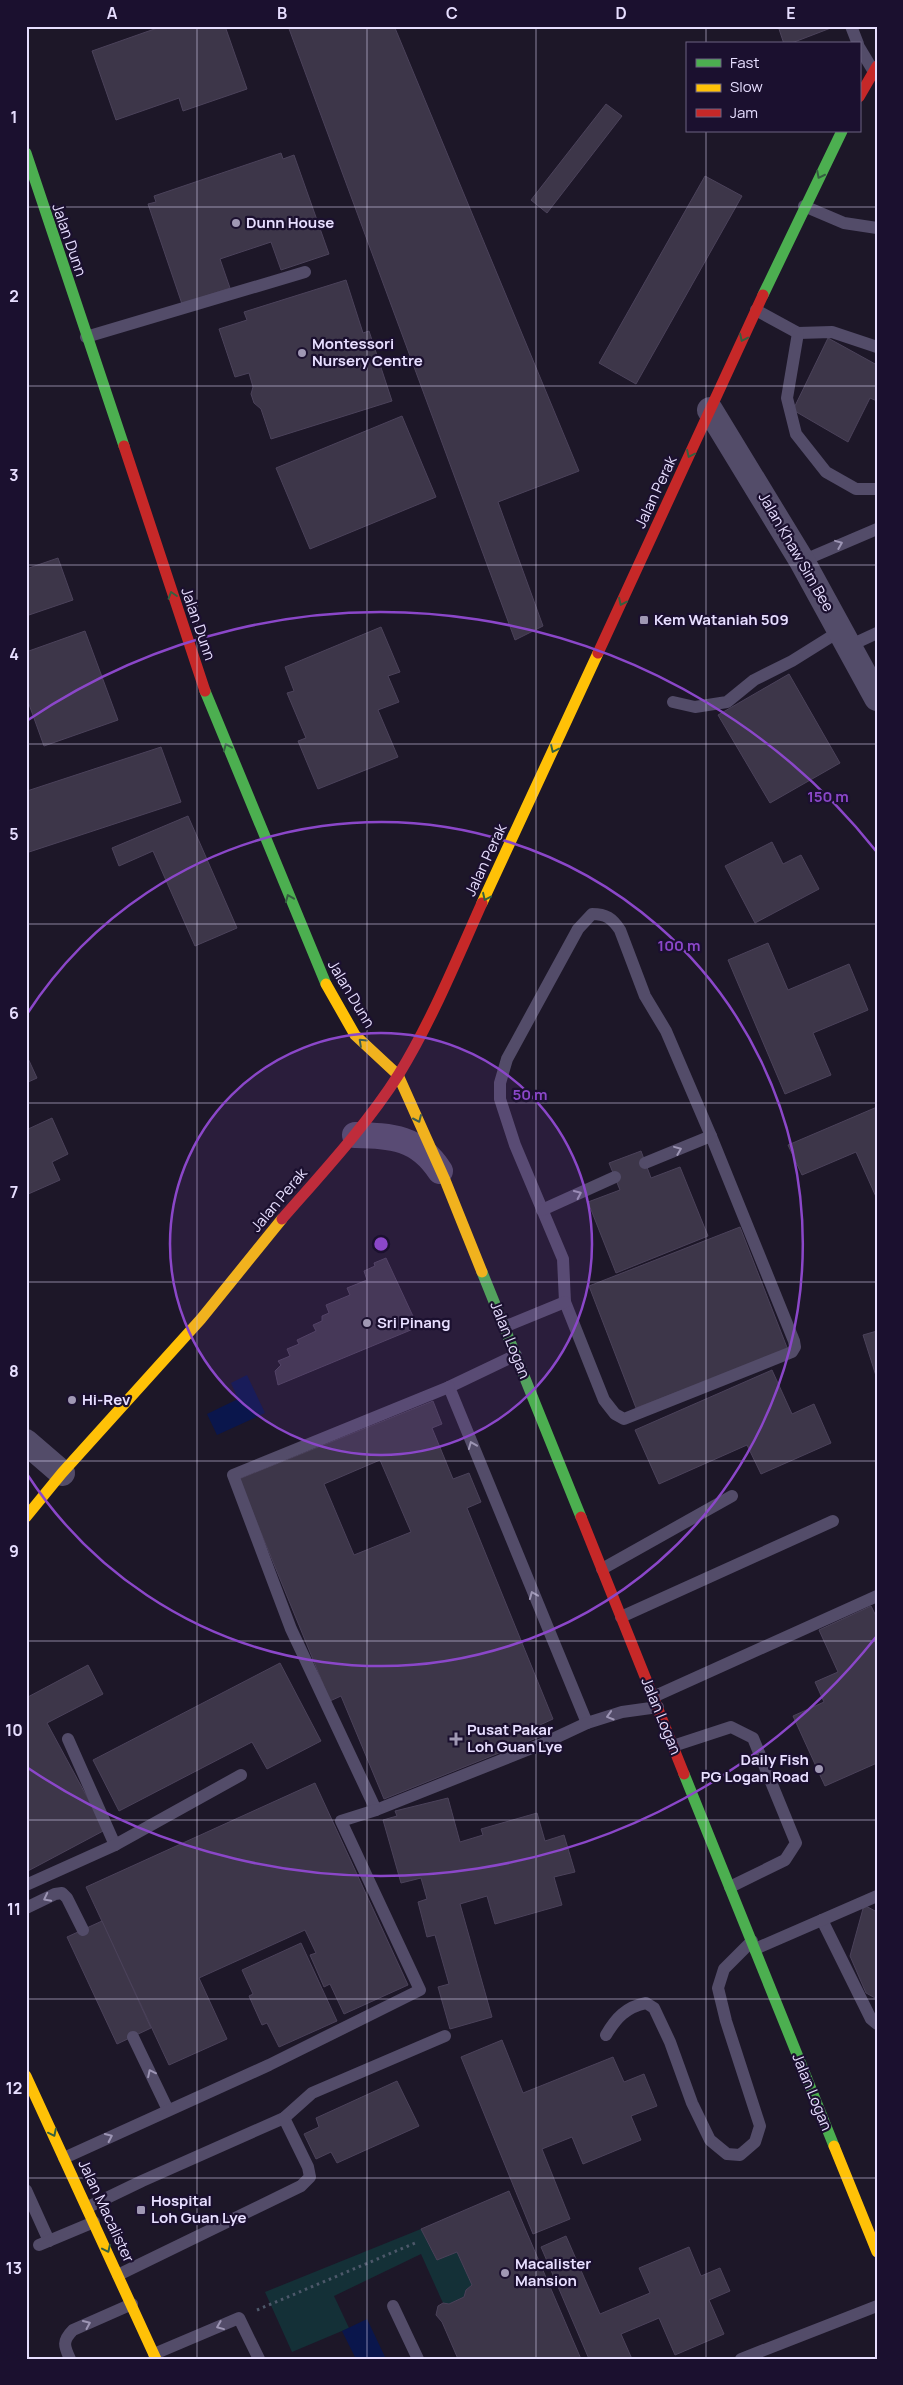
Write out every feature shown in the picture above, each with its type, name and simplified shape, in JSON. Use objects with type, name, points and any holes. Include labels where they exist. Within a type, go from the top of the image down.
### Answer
[{"type":"street","points":[[860,95],[875,69]]},
{"type":"street","name":"Jalan Perak","points":[[26,1517],[62,1473],[201,1319],[270,1233],[354,1135],[398,1075],[424,1030],[804,206],[841,132]]},
{"type":"street","name":"Jalan Dunn","points":[[26,154],[205,690],[321,976],[355,1035],[398,1075]]},
{"type":"street","name":"Jalan Khaw Sim Bee","points":[[710,410],[802,561],[877,698]]},
{"type":"street","name":"Jalan Logan","points":[[398,1075],[445,1180],[877,2252]]},
{"type":"street","name":"Jalan Logan","points":[[354,1135],[381,1135],[407,1140],[431,1157],[445,1180]]},
{"type":"street","points":[[26,1442],[62,1473],[39,1485],[26,1498]]},
{"type":"street","name":"Jalan Macalister","points":[[26,2076],[155,2356]]},
{"type":"lane","points":[[851,26],[857,42]]},
{"type":"lane","points":[[860,48],[875,69]]},
{"type":"lane","points":[[804,206],[844,222],[877,228]]},
{"type":"lane","points":[[86,337],[305,272]]},
{"type":"lane","points":[[756,310],[798,333],[832,332],[877,347]]},
{"type":"lane","points":[[798,333],[787,398],[796,434],[826,472],[856,489],[877,489]]},
{"type":"lane","points":[[802,561],[877,529]]},
{"type":"lane","points":[[673,702],[695,707],[727,702],[754,680],[792,661],[844,638],[877,633]]},
{"type":"lane","points":[[592,914],[604,914],[614,921],[620,930],[645,996],[666,1031],[712,1136],[795,1347],[792,1352],[624,1420],[615,1414],[604,1400],[565,1302],[563,1259],[542,1210],[512,1137],[500,1099],[500,1083],[507,1059],[578,929],[592,914]]},
{"type":"lane","points":[[645,1164],[712,1136]]},
{"type":"lane","points":[[542,1210],[615,1177]]},
{"type":"lane","points":[[504,1327],[565,1302]]},
{"type":"lane","points":[[376,1810],[291,1629],[234,1474],[449,1387],[516,1355]]},
{"type":"lane","points":[[449,1387],[587,1723]]},
{"type":"lane","points":[[602,1569],[732,1496]]},
{"type":"lane","points":[[621,1617],[833,1521]]},
{"type":"lane","points":[[64,2158],[269,2065],[420,1990],[341,1821],[376,1810],[542,1744],[587,1723],[655,1702],[877,1596]]},
{"type":"lane","points":[[673,1746],[731,1727],[753,1738],[776,1790],[796,1843],[785,1860],[730,1887]]},
{"type":"lane","points":[[68,1739],[115,1845]]},
{"type":"lane","points":[[26,1885],[115,1845],[241,1776]]},
{"type":"lane","points":[[26,1908],[55,1894],[62,1893],[67,1898],[83,1930]]},
{"type":"lane","points":[[606,2035],[616,2018],[634,2005],[646,2003],[654,2008],[670,2042],[692,2103],[710,2140],[727,2154],[740,2155],[755,2142],[760,2126],[726,2021],[718,1988],[724,1969],[753,1945],[822,1920],[877,1896]]},
{"type":"lane","points":[[822,1920],[871,2019],[877,2024]]},
{"type":"lane","points":[[88,2207],[284,2118],[312,2093],[445,2036]]},
{"type":"lane","points":[[133,2037],[168,2110]]},
{"type":"lane","points":[[26,2110],[38,2104]]},
{"type":"lane","points":[[118,2275],[301,2186],[310,2177],[308,2167],[284,2118]]},
{"type":"lane","points":[[26,2190],[44,2243],[94,2222]]},
{"type":"lane","points":[[864,2220],[877,2214]]},
{"type":"lane","points":[[70,2359],[64,2346],[65,2337],[72,2330],[132,2304]]},
{"type":"lane","points":[[393,2306],[418,2359]]},
{"type":"lane","points":[[741,2359],[877,2306]]},
{"type":"lane","points":[[155,2356],[239,2318],[259,2359]]},
{"type":"path","points":[[239,2318],[415,2243]]},
{"type":"green space","points":[[421,2229],[437,2260],[457,2252],[472,2285],[466,2290],[464,2297],[449,2304],[443,2303],[421,2254],[334,2296],[349,2328],[292,2352],[265,2292]]},
{"type":"shaded area","points":[[247,1375],[265,1413],[217,1435],[207,1414],[238,1399],[231,1383]]},
{"type":"shaded area","points":[[367,2319],[386,2359],[356,2359],[342,2331]]},
{"type":"building","points":[[163,26],[225,26],[247,89],[183,111],[179,98],[116,120],[92,51]]},
{"type":"building","points":[[288,26],[399,26],[395,28],[579,471],[498,502],[543,626],[515,640]]},
{"type":"building","points":[[778,26],[836,26],[794,42],[783,42]]},
{"type":"building","points":[[606,104],[622,116],[547,213],[531,200]]},
{"type":"building","name":"Dunn House","points":[[281,153],[283,159],[294,155],[329,254],[281,270],[271,242],[220,259],[230,288],[182,304],[148,204],[156,202],[154,196]]},
{"type":"building","points":[[705,176],[742,196],[636,384],[599,363]]},
{"type":"building","name":"Montessori Nursery Centre","points":[[346,280],[363,333],[369,331],[392,401],[271,439],[261,409],[254,403],[251,394],[253,387],[249,373],[235,377],[219,329],[247,320],[244,312]]},
{"type":"building","points":[[828,338],[877,365],[877,401],[870,398],[848,442],[793,410]]},
{"type":"building","points":[[402,416],[436,497],[310,549],[276,468]]},
{"type":"building","points":[[58,558],[73,600],[26,616],[26,569]]},
{"type":"building","points":[[381,627],[400,672],[388,676],[399,702],[378,710],[398,757],[318,789],[298,741],[306,738],[287,693],[294,691],[285,667]]},
{"type":"building","points":[[85,631],[118,720],[44,746],[26,696],[26,652]]},
{"type":"building","points":[[789,674],[840,763],[770,803],[718,715]]},
{"type":"building","points":[[161,747],[181,802],[26,853],[26,789],[27,791]]},
{"type":"building","points":[[188,816],[237,928],[195,946],[153,851],[119,866],[112,848]]},
{"type":"building","points":[[772,842],[783,864],[801,855],[819,889],[755,923],[725,866]]},
{"type":"building","points":[[768,943],[788,990],[849,964],[868,1010],[813,1033],[831,1075],[785,1094],[728,960]]},
{"type":"building","points":[[26,1054],[37,1078],[26,1083]]},
{"type":"building","points":[[877,1107],[877,1199],[856,1152],[802,1175],[788,1145]]},
{"type":"building","points":[[52,1118],[68,1154],[52,1162],[60,1180],[26,1195],[26,1130]]},
{"type":"building","points":[[641,1151],[651,1178],[680,1167],[708,1236],[616,1273],[588,1202],[620,1190],[609,1163]]},
{"type":"building","points":[[740,1227],[788,1350],[636,1408],[589,1286]]},
{"type":"building","name":"Sri Pinang","points":[[386,1258],[418,1327],[278,1385],[275,1371],[281,1365],[278,1361],[290,1356],[287,1349],[299,1344],[297,1340],[316,1331],[313,1325],[322,1321],[322,1316],[329,1313],[326,1305],[350,1295],[347,1288],[367,1280],[364,1271],[375,1266],[374,1263]]},
{"type":"building","points":[[877,1331],[877,1379],[863,1335]]},
{"type":"building","points":[[772,1370],[792,1414],[814,1404],[831,1443],[761,1474],[747,1445],[659,1484],[635,1430]]},
{"type":"building","points":[[433,1401],[442,1424],[432,1428],[453,1479],[469,1473],[481,1502],[467,1508],[553,1719],[540,1725],[544,1735],[384,1799],[341,1696],[330,1701],[239,1479]],"holes":[[[380,1460],[411,1532],[354,1555],[324,1484]]]},
{"type":"building","points":[[871,1606],[877,1618],[877,1763],[825,1786],[793,1716],[824,1702],[815,1682],[838,1672],[819,1630]]},
{"type":"building","points":[[280,1663],[321,1741],[267,1769],[252,1742],[119,1811],[93,1760]]},
{"type":"building","points":[[88,1665],[103,1694],[47,1723],[105,1830],[26,1872],[26,1698]]},
{"type":"building","points":[[315,1783],[408,1985],[344,2014],[330,1984],[324,1987],[310,1955],[316,1953],[305,1930],[199,1978],[227,2039],[169,2065],[86,1887]]},
{"type":"building","points":[[448,1798],[460,1842],[483,1835],[481,1829],[537,1813],[545,1841],[564,1835],[575,1872],[554,1877],[562,1905],[495,1924],[487,1896],[460,1904],[492,2017],[450,2029],[438,1987],[449,1984],[435,1935],[427,1937],[418,1902],[427,1899],[421,1878],[401,1883],[383,1820],[397,1816],[395,1811]]},
{"type":"building","points":[[864,1905],[877,1912],[877,1999],[866,1993],[850,1956]]},
{"type":"building","points":[[102,1921],[151,2028],[117,2044],[67,1937]]},
{"type":"building","points":[[301,1943],[337,2021],[279,2047],[267,2023],[262,2025],[249,1996],[253,1994],[242,1970]]},
{"type":"building","points":[[502,2040],[523,2093],[613,2057],[624,2082],[644,2074],[657,2106],[631,2116],[641,2140],[583,2164],[572,2137],[542,2149],[570,2219],[533,2234],[461,2057]]},
{"type":"building","points":[[397,2081],[419,2126],[337,2163],[331,2152],[316,2159],[304,2134],[319,2127],[316,2118]]},
{"type":"building","name":"Macalister Mansion","points":[[509,2191],[581,2359],[458,2359],[442,2322],[436,2315],[438,2306],[443,2303],[449,2304],[464,2297],[466,2290],[472,2285],[457,2252],[437,2260],[421,2229]]},
{"type":"building","points":[[566,2236],[600,2314],[650,2293],[639,2268],[689,2247],[701,2276],[720,2268],[730,2291],[709,2300],[724,2334],[675,2355],[659,2318],[621,2334],[632,2359],[589,2359],[541,2247]]},
{"type":"traffic: fast","points":[[763,295],[842,132]]},
{"type":"traffic: fast","points":[[26,153],[124,446]]},
{"type":"traffic: fast","points":[[205,691],[326,984]]},
{"type":"traffic: fast","points":[[482,1272],[581,1517]]},
{"type":"traffic: fast","points":[[684,1774],[834,2146]]},
{"type":"traffic: slow","points":[[482,903],[598,653]]},
{"type":"traffic: slow","points":[[326,984],[355,1035],[398,1075],[445,1180],[482,1272]]},
{"type":"traffic: slow","points":[[26,1517],[62,1473],[201,1319],[282,1219]]},
{"type":"traffic: slow","points":[[26,2076],[156,2359]]},
{"type":"traffic: slow","points":[[834,2146],[877,2252]]},
{"type":"traffic: jam","points":[[860,95],[877,66]]},
{"type":"traffic: jam","points":[[598,653],[763,295]]},
{"type":"traffic: jam","points":[[124,446],[205,691]]},
{"type":"traffic: jam","points":[[282,1219],[373,1112],[399,1074],[433,1011],[482,903]]},
{"type":"traffic: jam","points":[[581,1517],[684,1774]]},
{"type":"place","name":"Dunn House","points":[[236,223]]},
{"type":"place","name":"Montessori Nursery Centre","points":[[302,353]]},
{"type":"place","name":"Kem Wataniah 509","points":[[644,620]]},
{"type":"place","name":"Sri Pinang","points":[[367,1323]]},
{"type":"place","name":"Hi-Rev","points":[[72,1400]]},
{"type":"place","name":"Pusat Pakar Loh Guan Lye","points":[[456,1739]]},
{"type":"place","name":"Daily Fish PG Logan Road","points":[[819,1769]]},
{"type":"place","name":"Hospital Loh Guan Lye","points":[[141,2210]]},
{"type":"place","name":"Macalister Mansion","points":[[505,2273]]}]
